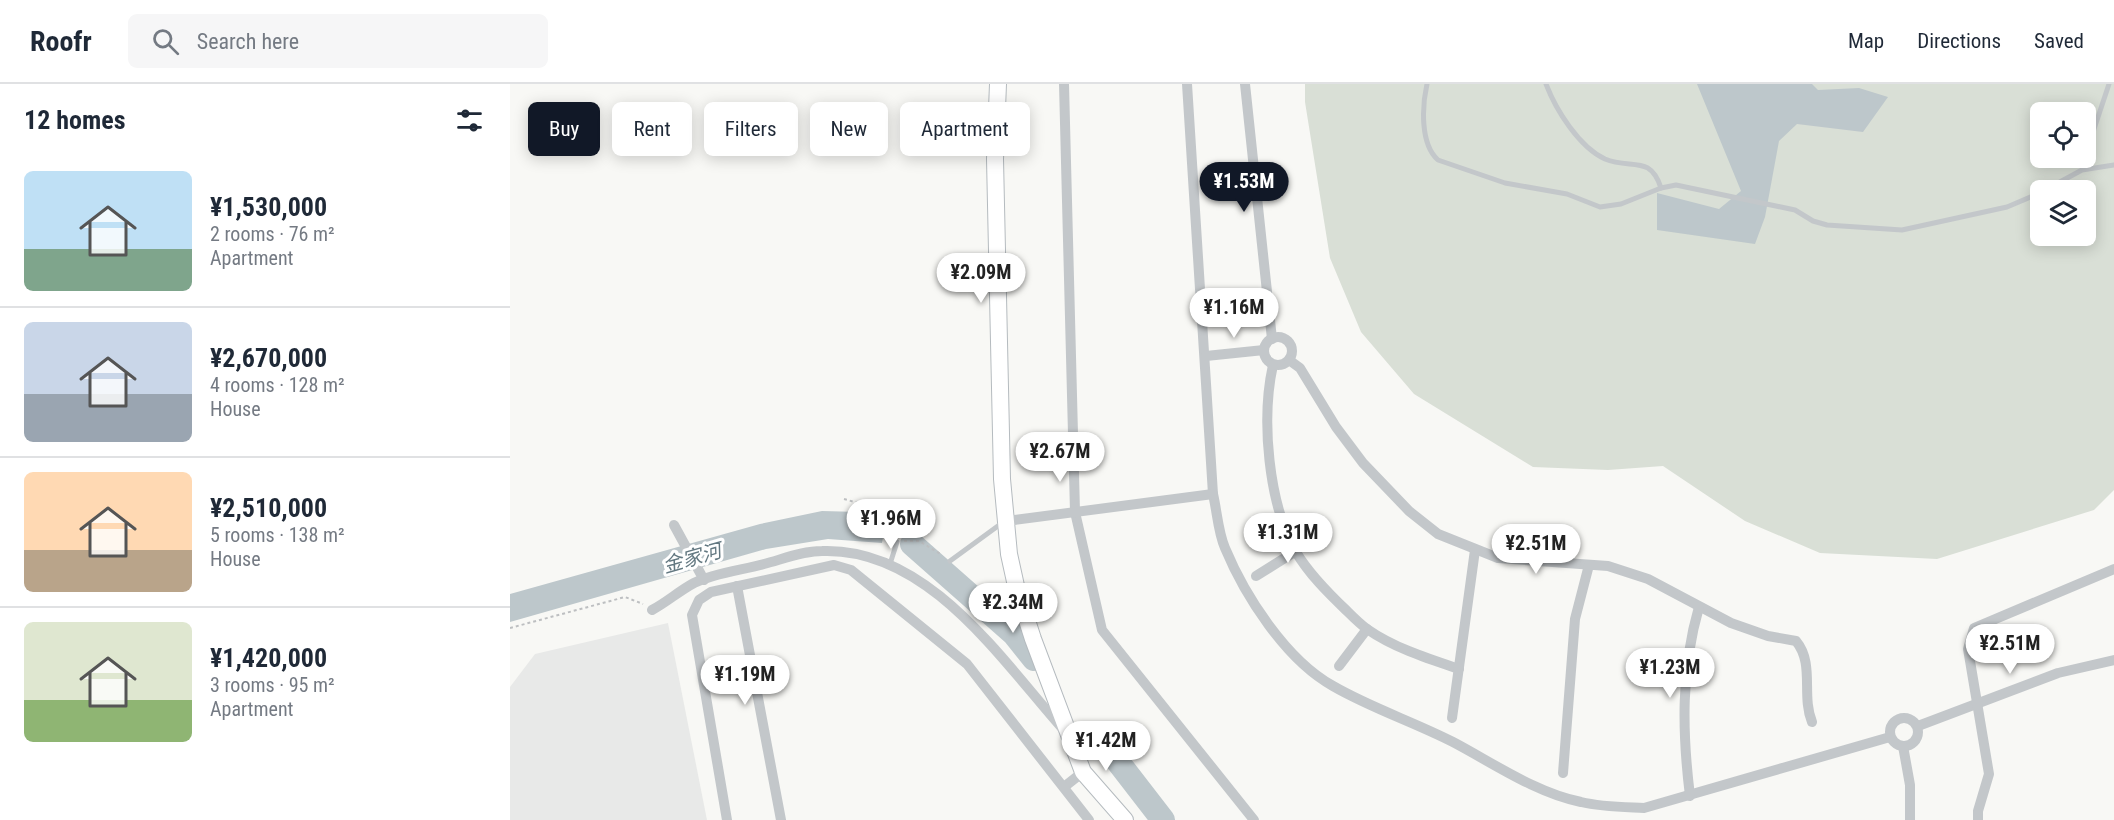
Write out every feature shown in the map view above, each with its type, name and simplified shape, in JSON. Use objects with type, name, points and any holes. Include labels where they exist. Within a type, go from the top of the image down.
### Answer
[{"type":"street","points":[[998,84],[995,159],[1002,479],[1009,554],[1016,586],[1083,772],[1125,820]]},
{"type":"street","points":[[1064,84],[1075,512],[1102,630],[1254,820]]},
{"type":"street","points":[[1187,84],[1213,494],[1224,546],[1248,595],[1273,631],[1308,667],[1332,686],[1426,729],[1544,789],[1579,802],[1612,807],[1644,808],[1890,737]]},
{"type":"street","points":[[1206,356],[1264,350],[1272,339],[1245,84]]},
{"type":"street","points":[[1264,350],[1266,358],[1273,365],[1283,365],[1289,360],[1292,351],[1291,344],[1283,338],[1272,339]]},
{"type":"street","points":[[1289,360],[1300,368],[1335,427],[1363,463],[1409,511],[1438,534],[1498,558],[1608,566],[1648,579],[1699,607],[1768,636],[1796,641],[1806,656],[1808,711],[1812,722]]},
{"type":"street","points":[[1273,365],[1267,391],[1270,450],[1277,501],[1296,551],[1326,591],[1367,629],[1424,657],[1459,669]]},
{"type":"street","points":[[1007,521],[1213,494]]},
{"type":"street","points":[[674,525],[704,580]]},
{"type":"street","points":[[1452,718],[1475,550]]},
{"type":"street","points":[[652,610],[704,580],[822,551],[858,556],[890,564],[921,582],[951,605],[982,636],[1068,735]]},
{"type":"street","points":[[1256,576],[1296,551]]},
{"type":"street","points":[[728,820],[692,615],[699,600],[711,592],[834,565],[850,570],[967,664],[1089,820]]},
{"type":"street","points":[[1563,774],[1575,619],[1589,565]]},
{"type":"street","points":[[1978,820],[1978,811],[1989,774],[1979,702],[1968,649],[1974,628],[2114,569]]},
{"type":"street","points":[[737,586],[781,820]]},
{"type":"street","points":[[1690,796],[1684,743],[1685,694],[1689,644],[1699,607]]},
{"type":"street","points":[[1339,666],[1367,629]]},
{"type":"street","points":[[1918,726],[2058,673],[2114,660]]},
{"type":"street","points":[[1898,718],[1910,718],[1918,726],[1918,738],[1910,746],[1898,746],[1890,737],[1890,726],[1898,718]]},
{"type":"street","points":[[1903,746],[1910,785],[1910,820]]},
{"type":"street","points":[[1064,788],[1083,772]]},
{"type":"lane","points":[[1427,84],[1426,142],[1431,154],[1438,160],[1505,183],[1567,194],[1600,207],[1621,204],[1661,188],[1676,185],[1790,209],[1813,221],[1827,225],[1902,230],[2007,207],[2030,197]]},
{"type":"lane","points":[[1546,84],[1570,124],[1592,150],[1617,163],[1649,167],[1656,173],[1661,188]]},
{"type":"lane","points":[[2096,123],[2109,84]]},
{"type":"lane","points":[[2096,166],[2114,165]]},
{"type":"lane","points":[[2064,180],[2087,168]]},
{"type":"lane","points":[[950,561],[994,527],[1007,521]]},
{"type":"lane","points":[[890,564],[897,542]]},
{"type":"path","points":[[844,500],[858,503],[897,542],[920,541],[950,561]]},
{"type":"path","points":[[510,628],[625,597],[652,610]]},
{"type":"shaded area","points":[[1305,84],[2114,84],[2114,490],[2094,510],[1937,559],[1820,553],[1745,521],[1663,466],[1608,470],[1533,467],[1414,394],[1361,332],[1330,258],[1305,102]]},
{"type":"shaded area","points":[[668,623],[707,820],[510,820],[510,687],[535,654]]},
{"type":"water","points":[[1697,84],[1812,84],[1818,90],[1859,88],[1888,97],[1863,132],[1797,124],[1779,141],[1765,217],[1755,244],[1657,230],[1657,193],[1719,209],[1741,191]]},
{"type":"water","points":[[822,511],[860,512],[883,537],[882,543],[828,539],[766,549],[510,622],[510,594],[760,524]]},
{"type":"waterway","name":"金家河","points":[[912,544],[1014,634],[1034,659]]},
{"type":"waterway","name":"金家河","points":[[1105,745],[1163,820]]}]
